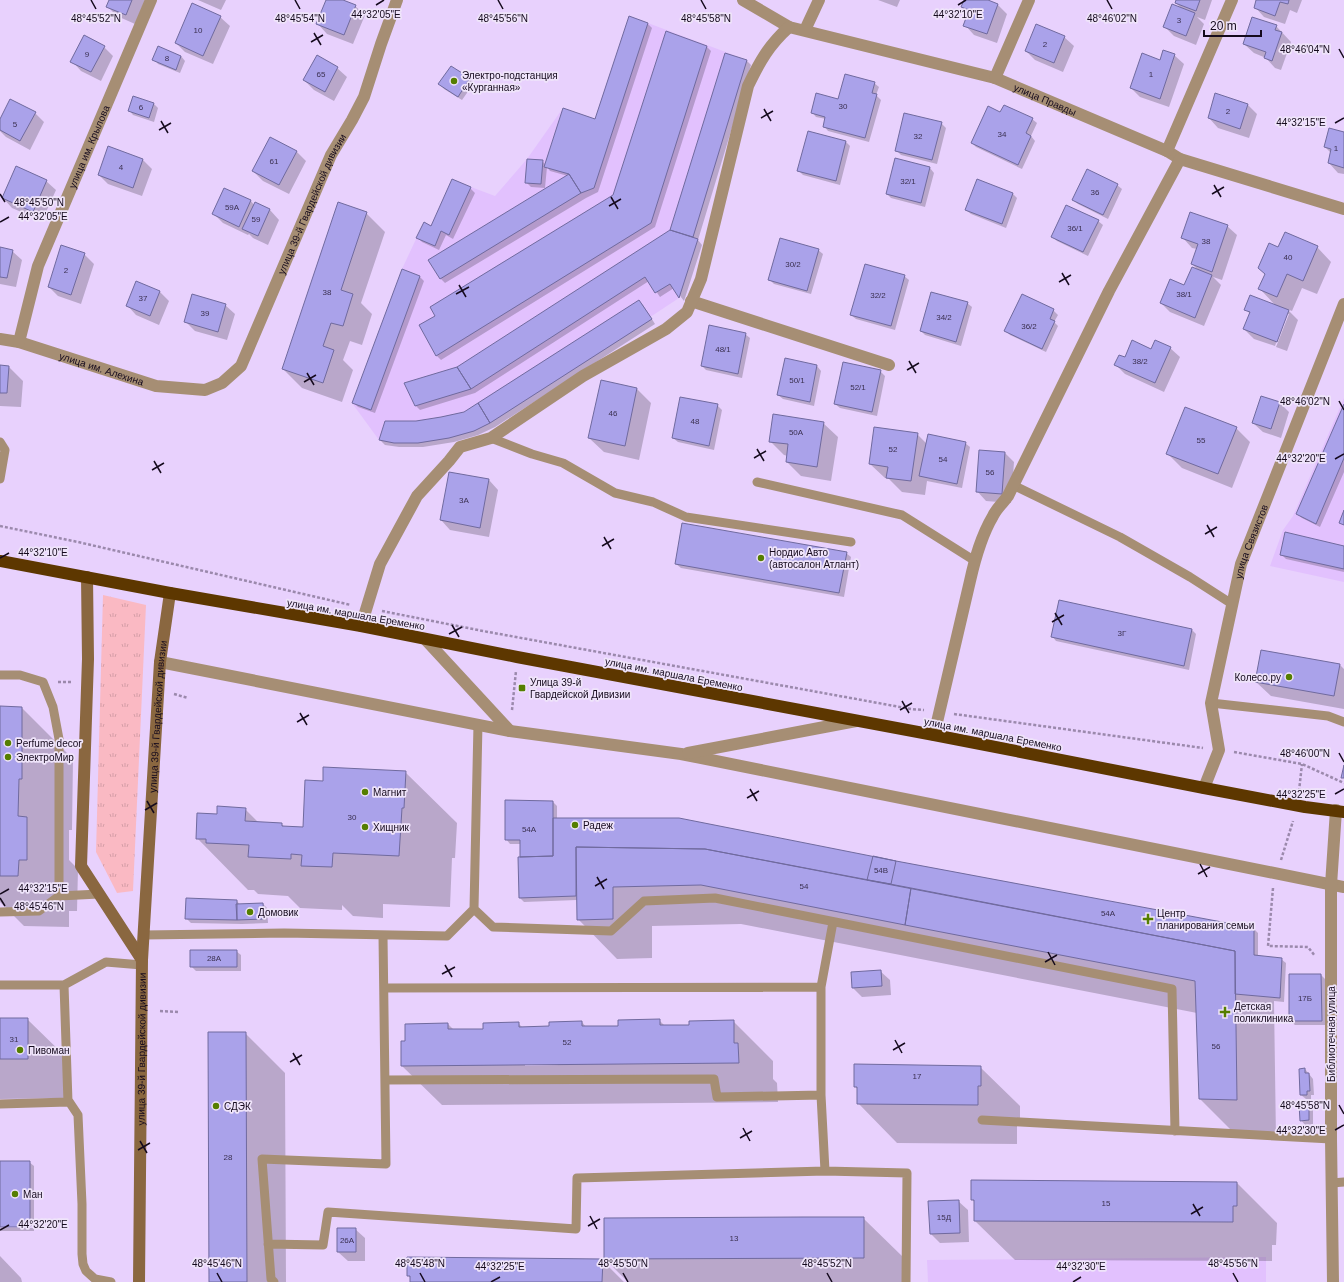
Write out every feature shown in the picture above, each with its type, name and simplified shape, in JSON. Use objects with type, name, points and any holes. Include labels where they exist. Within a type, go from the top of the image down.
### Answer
[{"type":"highway","name":"улица им. маршала Еременко","points":[[0,562],[361,626],[1204,788],[1305,807],[1340,811]]},
{"type":"main road","name":"улица 39-й Гвардейской дивизии","points":[[87,578],[88,659],[81,866],[142,962]]},
{"type":"main road","name":"улица 39-й Гвардейской дивизии","points":[[139,1282],[143,935],[160,662],[170,593]]},
{"type":"street","name":"улица им. Крылова","points":[[19,342],[38,266],[151,0]]},
{"type":"street","name":"улица 39-й Гвардейской дивизии","points":[[204,390],[222,383],[241,366],[331,155],[364,97],[381,44],[398,0]]},
{"type":"street","name":"улица Правды","points":[[743,0],[789,27],[995,78],[1168,151],[1180,159],[1344,209]]},
{"type":"street","points":[[805,30],[819,0]]},
{"type":"street","points":[[995,78],[1029,0]]},
{"type":"street","points":[[1168,151],[1232,0]]},
{"type":"street","points":[[361,626],[380,564],[417,496],[460,447],[491,438],[583,376],[666,329],[687,312],[701,279],[748,86],[758,65],[774,41],[789,27]]},
{"type":"street","points":[[934,735],[975,561],[983,537],[993,515],[1008,496],[1014,485],[1109,292],[1180,159]]},
{"type":"street","points":[[691,301],[889,365]]},
{"type":"street","name":"улица Связистов","points":[[1219,750],[1211,703],[1241,564],[1344,304]]},
{"type":"street","name":"улица им. Алехина","points":[[0,339],[19,342],[156,386],[204,390]]},
{"type":"street","points":[[425,639],[510,730]]},
{"type":"street","points":[[160,662],[510,730],[680,754],[1344,887]]},
{"type":"street","points":[[680,754],[856,721]]},
{"type":"street","points":[[1204,788],[1219,750]]},
{"type":"street","name":"Библиотечная улица","points":[[1333,1282],[1331,1139],[1331,885],[1340,811]]},
{"type":"lane","points":[[491,438],[532,454],[563,463],[615,493],[653,502],[686,517],[851,542]]},
{"type":"lane","points":[[0,442],[5,450],[0,479]]},
{"type":"lane","points":[[757,482],[902,515],[975,561]]},
{"type":"lane","points":[[1014,485],[1120,537],[1190,577],[1232,604]]},
{"type":"lane","points":[[0,675],[20,675],[43,682],[52,707],[59,739],[59,896]]},
{"type":"lane","points":[[1211,703],[1328,716],[1344,722]]},
{"type":"lane","points":[[143,935],[284,934],[447,936],[474,909],[478,724]]},
{"type":"lane","points":[[0,912],[39,911],[59,896],[99,894]]},
{"type":"lane","points":[[474,909],[493,927],[610,930],[644,901],[715,898],[1172,989],[1175,1131]]},
{"type":"lane","points":[[825,1171],[821,1095],[821,987],[833,922]]},
{"type":"lane","points":[[274,1282],[271,1279],[262,1159],[386,1164],[383,936]]},
{"type":"lane","points":[[0,985],[64,985],[106,962],[142,962]]},
{"type":"lane","points":[[64,985],[68,1100],[78,1115],[83,1264],[86,1271],[95,1279],[111,1282]]},
{"type":"lane","points":[[384,988],[821,987]]},
{"type":"lane","points":[[385,1080],[714,1080],[717,1097],[821,1095]]},
{"type":"lane","points":[[0,1104],[68,1102],[68,1100]]},
{"type":"lane","points":[[982,1120],[1331,1139]]},
{"type":"lane","points":[[268,1244],[323,1245],[328,1212],[576,1229],[577,1178],[825,1171],[908,1173],[906,1282]]},
{"type":"lane","points":[[1332,1183],[1344,1182]]},
{"type":"path","points":[[0,526],[78,542],[367,608],[520,638],[911,710],[939,712],[1219,750],[1302,764],[1344,783]]},
{"type":"path","points":[[510,730],[520,638]]},
{"type":"path","points":[[160,1011],[179,1012]]},
{"type":"shaded area","points":[[629,16],[747,60],[693,237],[698,239],[679,298],[490,423],[474,431],[449,438],[418,443],[394,443],[379,440],[352,403],[402,269],[424,222],[431,225],[452,179],[495,196],[527,159],[563,108],[595,119]]},
{"type":"shaded area","points":[[1344,398],[1344,582],[1270,566],[1283,530],[1293,516]]},
{"type":"shaded area","points":[[1266,1257],[1266,1282],[928,1282],[927,1260]]},
{"type":"green space","points":[[103,595],[146,605],[133,891],[117,893],[96,852]]},
{"type":"building","points":[[109,0],[132,0],[126,15],[106,7]]},
{"type":"building","points":[[326,0],[343,0],[356,5],[344,35],[316,24]]},
{"type":"building","points":[[964,0],[988,0],[998,4],[987,34],[963,26],[969,10],[961,7]]},
{"type":"building","points":[[1176,0],[1200,0],[1196,11],[1175,3]]},
{"type":"building","points":[[1256,0],[1289,0],[1288,4],[1280,2],[1275,16],[1254,8]]},
{"type":"building","points":[[192,3],[221,16],[203,56],[175,43]]},
{"type":"building","points":[[1172,4],[1195,13],[1186,36],[1163,27]]},
{"type":"building","points":[[629,16],[648,23],[594,188],[581,193],[569,174],[544,167],[563,108],[595,119]]},
{"type":"building","points":[[1252,17],[1277,25],[1275,30],[1282,32],[1272,61],[1264,58],[1266,52],[1243,44]]},
{"type":"building","points":[[1036,24],[1065,36],[1054,63],[1025,51]]},
{"type":"building","points":[[666,31],[707,46],[651,223],[436,356],[419,325],[435,316],[430,307],[613,195]]},
{"type":"building","points":[[84,35],[105,46],[91,72],[70,62]]},
{"type":"building","points":[[158,46],[181,56],[176,70],[152,60]]},
{"type":"building","points":[[1163,50],[1175,54],[1160,99],[1130,88],[1142,53],[1160,60]]},
{"type":"building","points":[[725,53],[747,60],[693,237],[670,230]]},
{"type":"building","points":[[317,55],[338,67],[325,92],[303,80]]},
{"type":"building","name":"Электро-подстанция «Курганная»","points":[[451,66],[470,78],[458,97],[438,84]]},
{"type":"building","points":[[845,74],[875,82],[872,93],[877,94],[865,138],[823,127],[825,117],[811,113],[816,93],[838,99]]},
{"type":"building","points":[[1215,93],[1248,104],[1240,129],[1208,118]]},
{"type":"building","points":[[133,96],[154,103],[149,118],[128,111]]},
{"type":"building","points":[[10,99],[36,112],[20,141],[0,130],[0,119]]},
{"type":"building","points":[[1004,105],[1033,118],[1026,133],[1031,136],[1018,165],[971,143],[988,106],[1000,112]]},
{"type":"building","points":[[904,113],[942,122],[932,160],[895,151]]},
{"type":"building","points":[[1329,128],[1344,132],[1344,168],[1328,163],[1331,149],[1324,147]]},
{"type":"building","points":[[808,131],[846,141],[836,181],[797,171]]},
{"type":"building","points":[[270,137],[297,151],[279,185],[252,171]]},
{"type":"building","points":[[108,146],[143,159],[133,188],[98,175]]},
{"type":"building","points":[[895,158],[930,167],[921,203],[886,194]]},
{"type":"building","points":[[527,159],[543,160],[541,184],[525,183]]},
{"type":"building","points":[[16,166],[47,180],[33,212],[2,198]]},
{"type":"building","points":[[1087,169],[1118,184],[1103,215],[1072,200]]},
{"type":"building","points":[[569,174],[581,193],[440,279],[428,260]]},
{"type":"building","points":[[452,179],[471,187],[449,235],[441,231],[435,246],[416,238],[424,222],[431,226]]},
{"type":"building","points":[[977,179],[1013,193],[1002,224],[965,210]]},
{"type":"building","points":[[224,188],[251,200],[239,227],[212,214]]},
{"type":"building","points":[[255,202],[270,209],[258,236],[242,229]]},
{"type":"building","points":[[338,202],[367,212],[341,290],[353,294],[343,326],[331,323],[323,346],[334,350],[323,383],[282,369]]},
{"type":"building","points":[[1066,205],[1099,220],[1083,252],[1051,237]]},
{"type":"building","points":[[1190,212],[1228,225],[1212,272],[1191,264],[1198,244],[1181,238]]},
{"type":"building","points":[[670,230],[698,239],[679,298],[670,284],[655,293],[645,277],[471,389],[457,367]]},
{"type":"building","points":[[1285,232],[1318,246],[1303,281],[1287,274],[1277,297],[1258,289],[1265,274],[1258,268],[1269,243],[1278,247]]},
{"type":"building","points":[[780,238],[819,249],[807,291],[768,280]]},
{"type":"building","points":[[61,245],[85,253],[71,295],[48,287]]},
{"type":"building","points":[[0,247],[13,250],[7,278],[0,277]]},
{"type":"building","points":[[865,264],[905,275],[891,326],[850,315]]},
{"type":"building","points":[[1192,267],[1212,275],[1195,318],[1160,303],[1170,279],[1184,285]]},
{"type":"building","points":[[402,269],[420,276],[371,410],[352,403]]},
{"type":"building","points":[[136,281],[160,291],[150,316],[126,306]]},
{"type":"building","points":[[931,292],[968,302],[956,342],[920,331]]},
{"type":"building","points":[[192,294],[226,304],[218,332],[184,322]]},
{"type":"building","points":[[1022,294],[1054,309],[1050,319],[1055,321],[1042,349],[1004,331]]},
{"type":"building","points":[[1250,295],[1289,310],[1277,342],[1243,329],[1250,312],[1244,310]]},
{"type":"building","points":[[639,300],[652,319],[490,423],[478,403]]},
{"type":"building","points":[[709,325],[746,333],[738,374],[701,366]]},
{"type":"building","points":[[1132,340],[1151,349],[1155,340],[1171,347],[1155,383],[1114,365],[1119,355],[1125,357]]},
{"type":"building","points":[[785,358],[817,365],[810,402],[777,395]]},
{"type":"building","points":[[843,362],[881,370],[872,412],[834,404]]},
{"type":"building","points":[[0,365],[9,366],[7,393],[0,393]]},
{"type":"building","points":[[457,367],[471,389],[415,406],[404,383]]},
{"type":"building","points":[[601,380],[637,388],[625,446],[588,438]]},
{"type":"building","points":[[1261,396],[1280,402],[1271,429],[1252,423]]},
{"type":"building","points":[[680,397],[718,404],[709,446],[672,438]]},
{"type":"building","points":[[478,403],[490,423],[474,431],[449,438],[418,443],[394,443],[379,440],[385,421],[416,421],[441,417],[464,412]]},
{"type":"building","points":[[1344,404],[1344,458],[1316,524],[1296,514]]},
{"type":"building","points":[[1185,407],[1237,427],[1218,474],[1166,454]]},
{"type":"building","points":[[773,414],[824,422],[817,467],[786,462],[788,444],[769,442]]},
{"type":"building","points":[[874,427],[918,433],[911,481],[886,478],[888,467],[869,464]]},
{"type":"building","points":[[928,434],[966,442],[957,484],[919,476]]},
{"type":"building","points":[[979,450],[1005,452],[1002,494],[976,492]]},
{"type":"building","points":[[449,472],[489,479],[480,528],[440,520]]},
{"type":"building","points":[[1344,510],[1344,525],[1339,523]]},
{"type":"building","name":"Нордис Авто (автосалон Атлант)","points":[[682,523],[847,552],[839,593],[675,564]]},
{"type":"building","points":[[1285,532],[1344,546],[1344,569],[1280,555]]},
{"type":"building","points":[[1059,600],[1192,629],[1184,666],[1051,637]]},
{"type":"building","points":[[1261,650],[1340,664],[1334,696],[1255,682]]},
{"type":"building","points":[[0,706],[22,707],[22,779],[19,779],[18,816],[27,817],[27,860],[19,860],[18,876],[0,876]]},
{"type":"building","points":[[1344,765],[1344,778],[1341,778]]},
{"type":"building","points":[[323,767],[406,771],[399,856],[333,853],[332,867],[301,866],[302,855],[291,854],[291,859],[248,857],[249,845],[206,843],[206,839],[196,839],[197,813],[217,814],[217,806],[246,808],[245,821],[282,823],[282,826],[303,827],[305,780],[323,781]]},
{"type":"building","points":[[505,800],[553,801],[553,856],[520,857],[520,840],[505,840]]},
{"type":"building","points":[[553,818],[679,818],[896,861],[1254,928],[1254,955],[1282,958],[1280,998],[1235,994],[1235,951],[705,849],[576,847],[576,896],[519,898],[518,857],[553,856]]},
{"type":"building","points":[[576,847],[705,849],[911,888],[905,925],[701,885],[613,887],[613,919],[577,920]]},
{"type":"building","points":[[873,856],[896,861],[891,884],[867,880]]},
{"type":"building","points":[[911,888],[1235,951],[1237,1100],[1199,1099],[1195,981],[905,925]]},
{"type":"building","points":[[186,898],[237,900],[237,920],[185,919]]},
{"type":"building","points":[[263,903],[264,919],[237,920],[236,904]]},
{"type":"building","points":[[190,950],[237,950],[237,967],[190,967]]},
{"type":"building","points":[[881,970],[882,986],[852,988],[851,972]]},
{"type":"building","points":[[1289,974],[1321,974],[1322,1021],[1289,1021]]},
{"type":"building","points":[[0,1018],[28,1018],[28,1059],[0,1059]]},
{"type":"building","points":[[660,1019],[660,1025],[689,1025],[689,1021],[734,1020],[734,1043],[738,1043],[739,1063],[401,1066],[401,1041],[405,1041],[405,1024],[448,1023],[448,1029],[483,1029],[483,1023],[519,1022],[519,1027],[549,1026],[549,1022],[582,1021],[582,1026],[618,1026],[618,1020]]},
{"type":"building","points":[[208,1032],[246,1032],[247,1282],[209,1282]]},
{"type":"building","points":[[854,1064],[981,1066],[981,1086],[978,1086],[978,1105],[857,1104],[857,1087],[854,1087]]},
{"type":"building","points":[[1305,1068],[1305,1073],[1309,1073],[1310,1091],[1307,1091],[1307,1095],[1300,1095],[1299,1069]]},
{"type":"building","points":[[1299,1104],[1309,1104],[1309,1120],[1300,1121]]},
{"type":"building","name":"Ман","points":[[0,1161],[30,1161],[30,1227],[0,1227]]},
{"type":"building","points":[[971,1180],[1237,1182],[1237,1206],[1233,1206],[1233,1222],[974,1221],[974,1200],[971,1200]]},
{"type":"building","points":[[959,1200],[960,1233],[930,1234],[928,1201]]},
{"type":"building","points":[[864,1217],[864,1258],[604,1259],[604,1218]]},
{"type":"building","points":[[337,1228],[356,1228],[356,1252],[337,1252]]},
{"type":"building","points":[[407,1257],[603,1259],[602,1282],[410,1282],[410,1276],[407,1276]]},
{"type":"place","name":"Электро-подстанция «Курганная»","points":[[454,81]]},
{"type":"place","name":"Нордис Авто (автосалон Атлант)","points":[[761,558]]},
{"type":"place","name":"Колесо.ру","points":[[1289,677]]},
{"type":"place","name":"Улица 39-й Гвардейской Дивизии","points":[[522,688]]},
{"type":"place","name":"Perfume decor","points":[[8,743]]},
{"type":"place","name":"ЭлектроМир","points":[[8,757]]},
{"type":"place","name":"Магнит","points":[[365,792]]},
{"type":"place","name":"Радеж","points":[[575,825]]},
{"type":"place","name":"Хищник","points":[[365,827]]},
{"type":"place","name":"Домовик","points":[[250,912]]},
{"type":"place","name":"Центр планирования семьи","points":[[1148,919]]},
{"type":"place","name":"Детская поликлиника","points":[[1225,1012]]},
{"type":"place","name":"Пивоман","points":[[20,1050]]},
{"type":"place","name":"СДЭК","points":[[216,1106]]},
{"type":"place","name":"Ман","points":[[15,1194]]}]
